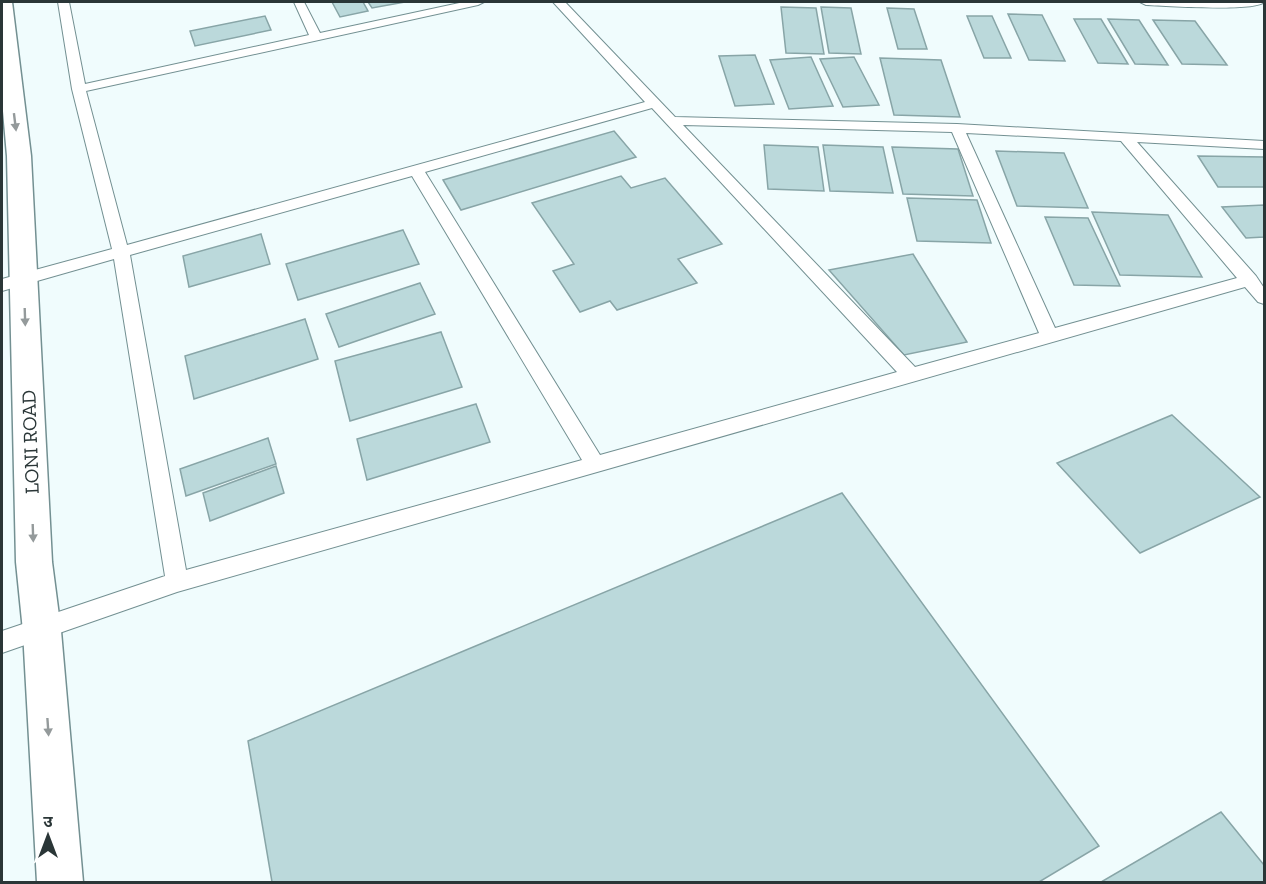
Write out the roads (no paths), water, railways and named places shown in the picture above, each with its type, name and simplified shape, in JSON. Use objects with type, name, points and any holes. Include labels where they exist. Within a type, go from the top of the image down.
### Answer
[{"type":"street","name":"LONI ROAD","points":[[2,2],[19,156],[13,282],[60,882]]},
{"type":"lane","points":[[63,2],[79,89],[121,252],[177,582]]},
{"type":"lane","points":[[299,2],[316,38]]},
{"type":"lane","points":[[79,89],[478,2]]},
{"type":"lane","points":[[559,2],[913,377]]},
{"type":"lane","points":[[1146,2],[1238,4],[1259,2]]},
{"type":"lane","points":[[13,282],[655,103]]},
{"type":"lane","points":[[672,121],[957,128],[1264,145]]},
{"type":"lane","points":[[957,128],[1050,337]]},
{"type":"lane","points":[[1126,138],[1264,298]]},
{"type":"lane","points":[[416,170],[596,466]]},
{"type":"lane","points":[[2,642],[42,631],[177,582],[913,377],[1250,280]]}]
